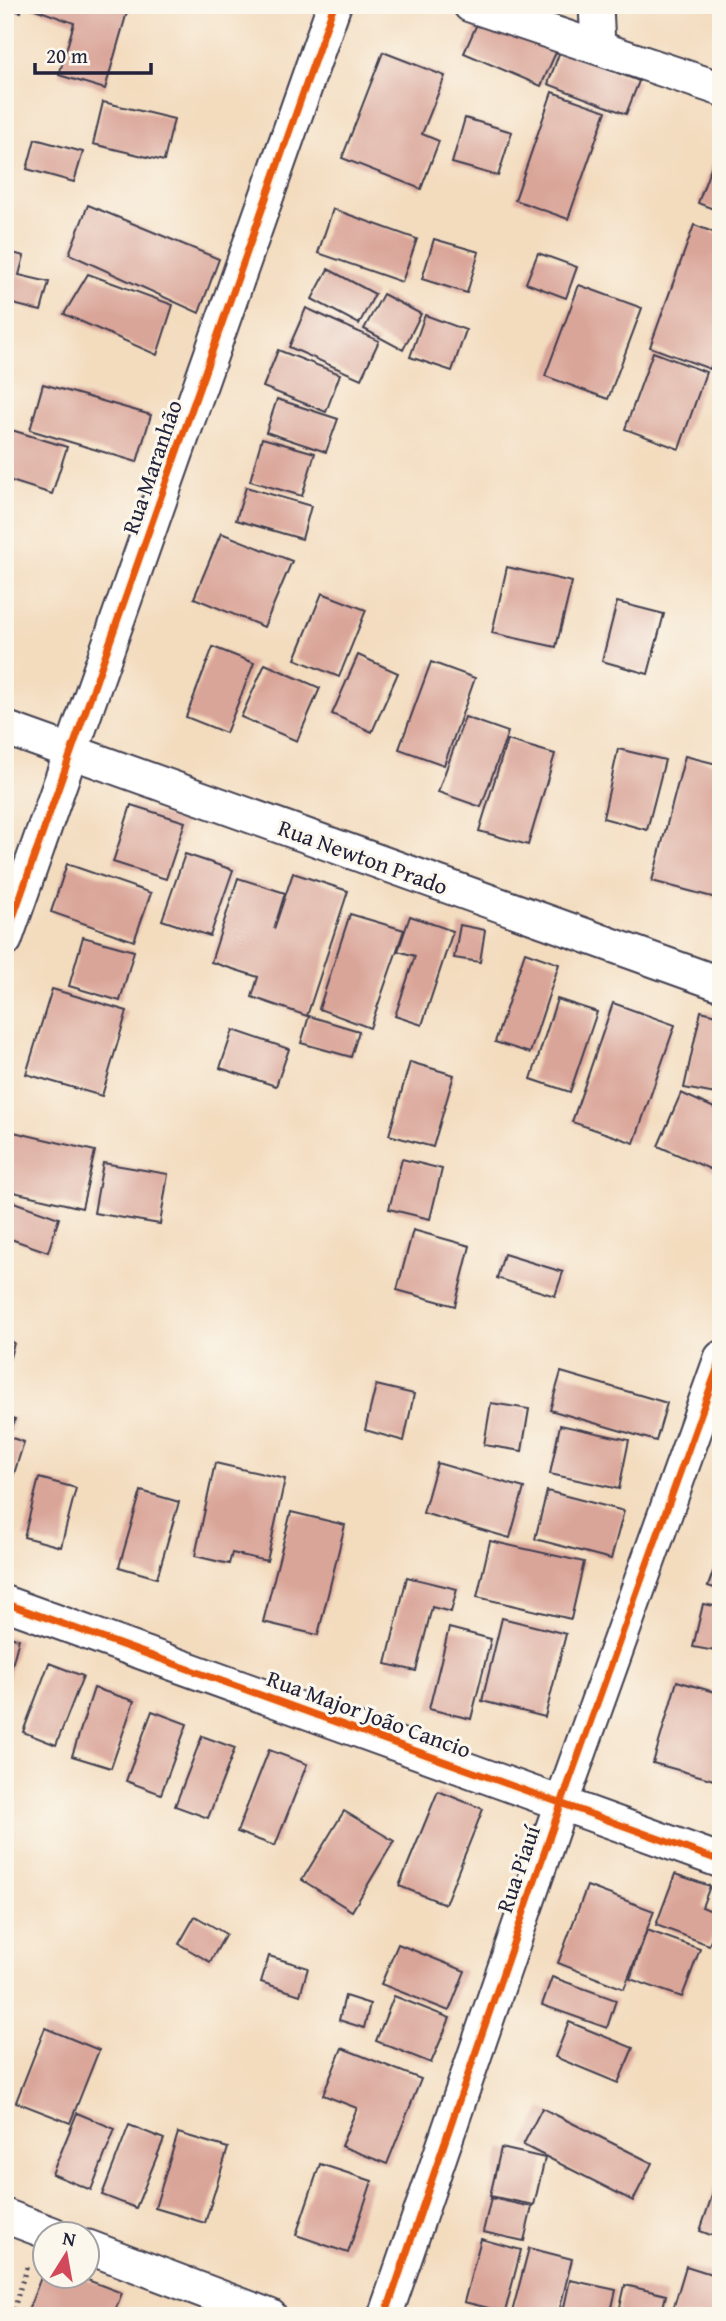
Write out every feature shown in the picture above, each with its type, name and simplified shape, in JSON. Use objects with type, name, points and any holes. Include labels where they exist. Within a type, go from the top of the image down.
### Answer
[{"type":"street","name":"Rua Maranhão","points":[[5,940],[334,5]]},
{"type":"street","points":[[470,5],[721,89]]},
{"type":"street","points":[[596,5],[598,47]]},
{"type":"street","name":"Rua Newton Prado","points":[[5,728],[721,984]]},
{"type":"street","name":"Rua Piauí","points":[[385,2316],[561,1804],[721,1358]]},
{"type":"street","name":"Rua Major João Cancio","points":[[5,1603],[721,1861]]},
{"type":"street","points":[[5,2216],[32,2226]]},
{"type":"street","points":[[102,2252],[270,2316]]},
{"type":"path","points":[[12,2316],[32,2267]]},
{"type":"building","points":[[5,5],[23,5],[21,12],[5,8]]},
{"type":"building","points":[[24,5],[129,5],[105,89],[59,75],[74,23]]},
{"type":"building","points":[[480,17],[557,50],[541,86],[464,53]]},
{"type":"building","points":[[560,51],[639,81],[626,114],[548,84]]},
{"type":"building","points":[[383,52],[445,76],[422,134],[439,141],[421,189],[342,158]]},
{"type":"building","points":[[552,92],[606,111],[568,219],[515,200]]},
{"type":"building","points":[[103,102],[174,119],[164,161],[93,144]]},
{"type":"building","points":[[465,118],[512,132],[498,176],[452,163]]},
{"type":"building","points":[[35,139],[83,152],[74,182],[27,169]]},
{"type":"building","points":[[721,140],[721,212],[698,203]]},
{"type":"building","points":[[88,205],[219,259],[199,313],[69,254]]},
{"type":"building","points":[[333,209],[417,239],[402,282],[318,253]]},
{"type":"building","points":[[694,225],[721,235],[721,340],[710,369],[650,347]]},
{"type":"building","points":[[434,239],[479,252],[467,293],[422,279]]},
{"type":"building","points":[[5,251],[24,256],[19,275],[49,282],[41,311],[5,302]]},
{"type":"building","points":[[538,253],[577,267],[566,298],[526,283]]},
{"type":"building","points":[[328,269],[375,294],[359,324],[312,299]]},
{"type":"building","points":[[88,274],[173,305],[157,355],[64,314]]},
{"type":"building","points":[[579,285],[642,308],[608,399],[545,376]]},
{"type":"building","points":[[383,294],[421,314],[403,350],[364,329]]},
{"type":"building","points":[[306,308],[379,341],[361,379],[289,347]]},
{"type":"building","points":[[425,315],[466,330],[452,371],[410,357]]},
{"type":"building","points":[[278,350],[340,374],[326,412],[263,387]]},
{"type":"building","points":[[653,352],[706,372],[679,449],[625,429]]},
{"type":"building","points":[[43,384],[151,415],[137,462],[30,430]]},
{"type":"building","points":[[277,399],[338,419],[326,452],[266,432]]},
{"type":"building","points":[[5,428],[67,447],[52,494],[5,479]]},
{"type":"building","points":[[262,438],[315,453],[302,496],[250,481]]},
{"type":"building","points":[[246,487],[311,506],[302,539],[236,520]]},
{"type":"building","points":[[221,533],[292,561],[264,627],[194,598]]},
{"type":"building","points":[[507,567],[572,582],[556,647],[492,633]]},
{"type":"building","points":[[322,593],[366,610],[339,677],[295,659]]},
{"type":"building","points":[[617,602],[664,614],[648,674],[602,661]]},
{"type":"building","points":[[213,647],[254,663],[226,733],[186,717]]},
{"type":"building","points":[[358,655],[398,673],[372,732],[332,714]]},
{"type":"building","points":[[431,662],[475,678],[444,765],[399,749]]},
{"type":"building","points":[[265,664],[320,688],[297,741],[241,717]]},
{"type":"building","points":[[465,717],[508,732],[481,807],[438,792]]},
{"type":"building","points":[[507,740],[555,754],[528,845],[479,831]]},
{"type":"building","points":[[618,749],[665,760],[647,830],[603,818]]},
{"type":"building","points":[[685,756],[721,765],[721,880],[716,898],[652,881]]},
{"type":"building","points":[[131,805],[185,822],[166,879],[113,862]]},
{"type":"building","points":[[185,854],[233,870],[210,936],[162,920]]},
{"type":"building","points":[[67,864],[151,893],[134,941],[51,912]]},
{"type":"building","points":[[293,873],[348,891],[307,1016],[252,997],[258,977],[211,962],[238,878],[285,893],[274,929]]},
{"type":"building","points":[[350,914],[404,930],[370,1028],[319,1009]]},
{"type":"building","points":[[410,916],[453,931],[422,1025],[395,1016],[415,956],[398,951]]},
{"type":"building","points":[[460,925],[485,930],[480,962],[454,958]]},
{"type":"building","points":[[83,937],[134,951],[120,1001],[69,986]]},
{"type":"building","points":[[525,952],[559,964],[530,1053],[495,1042]]},
{"type":"building","points":[[52,989],[127,1011],[102,1096],[26,1074]]},
{"type":"building","points":[[557,999],[597,1012],[570,1092],[531,1079]]},
{"type":"building","points":[[613,1003],[675,1025],[634,1143],[572,1122]]},
{"type":"building","points":[[701,1011],[721,1016],[721,1095],[684,1088]]},
{"type":"building","points":[[309,1016],[359,1031],[351,1057],[301,1043]]},
{"type":"building","points":[[233,1030],[289,1049],[276,1086],[220,1068]]},
{"type":"building","points":[[410,1062],[454,1075],[433,1147],[389,1135]]},
{"type":"building","points":[[681,1093],[721,1111],[721,1174],[658,1146]]},
{"type":"building","points":[[5,1130],[95,1151],[82,1208],[5,1190]]},
{"type":"building","points":[[402,1159],[442,1169],[430,1219],[389,1209]]},
{"type":"building","points":[[103,1163],[168,1174],[160,1224],[94,1213]]},
{"type":"building","points":[[5,1199],[59,1218],[48,1252],[5,1237]]},
{"type":"building","points":[[413,1230],[470,1246],[455,1306],[397,1290]]},
{"type":"building","points":[[504,1254],[563,1272],[555,1296],[497,1278]]},
{"type":"building","points":[[5,1340],[14,1343],[6,1371],[5,1371]]},
{"type":"building","points":[[561,1372],[667,1403],[656,1441],[550,1410]]},
{"type":"building","points":[[376,1385],[414,1394],[404,1441],[365,1430]]},
{"type":"building","points":[[491,1403],[529,1409],[522,1451],[484,1445]]},
{"type":"building","points":[[5,1416],[15,1419],[9,1437],[24,1442],[12,1480],[5,1478]]},
{"type":"building","points":[[560,1425],[629,1440],[619,1489],[550,1474]]},
{"type":"building","points":[[215,1463],[285,1479],[267,1561],[232,1553],[229,1564],[195,1556]]},
{"type":"building","points":[[437,1463],[524,1488],[510,1538],[423,1513]]},
{"type":"building","points":[[39,1478],[76,1488],[61,1547],[24,1537]]},
{"type":"building","points":[[141,1491],[179,1502],[157,1578],[119,1567]]},
{"type":"building","points":[[547,1491],[624,1511],[611,1559],[535,1539]]},
{"type":"building","points":[[291,1512],[345,1525],[318,1635],[263,1622]]},
{"type":"building","points":[[490,1541],[584,1562],[571,1619],[477,1597]]},
{"type":"building","points":[[721,1549],[721,1590],[708,1586]]},
{"type":"building","points":[[407,1577],[457,1589],[451,1612],[432,1607],[416,1671],[386,1664]]},
{"type":"building","points":[[703,1604],[721,1607],[721,1652],[693,1647]]},
{"type":"building","points":[[502,1618],[566,1634],[545,1717],[482,1701]]},
{"type":"building","points":[[449,1628],[491,1639],[471,1719],[429,1709]]},
{"type":"building","points":[[5,1636],[19,1639],[6,1688],[5,1688]]},
{"type":"building","points":[[49,1663],[83,1676],[56,1745],[23,1732]]},
{"type":"building","points":[[677,1681],[721,1694],[721,1782],[653,1763]]},
{"type":"building","points":[[94,1688],[134,1701],[111,1768],[72,1756]]},
{"type":"building","points":[[152,1711],[187,1724],[161,1794],[126,1781]]},
{"type":"building","points":[[202,1736],[235,1748],[208,1818],[175,1806]]},
{"type":"building","points":[[269,1750],[307,1764],[275,1846],[237,1832]]},
{"type":"building","points":[[438,1791],[483,1809],[445,1904],[399,1886]]},
{"type":"building","points":[[344,1811],[394,1841],[352,1911],[302,1880]]},
{"type":"building","points":[[675,1874],[710,1886],[702,1907],[721,1915],[709,1945],[656,1925]]},
{"type":"building","points":[[587,1886],[654,1911],[624,1989],[558,1963]]},
{"type":"building","points":[[195,1916],[226,1934],[210,1962],[179,1944]]},
{"type":"building","points":[[647,1930],[700,1949],[682,1997],[630,1979]]},
{"type":"building","points":[[398,1944],[465,1971],[449,2011],[381,1984]]},
{"type":"building","points":[[269,1956],[308,1968],[300,1995],[261,1982]]},
{"type":"building","points":[[552,1977],[616,2000],[607,2028],[542,2005]]},
{"type":"building","points":[[345,1996],[370,2004],[364,2028],[339,2020]]},
{"type":"building","points":[[394,1996],[450,2018],[431,2063],[376,2041]]},
{"type":"building","points":[[569,2022],[633,2048],[618,2083],[555,2057]]},
{"type":"building","points":[[45,2028],[99,2050],[70,2123],[16,2102]]},
{"type":"building","points":[[342,2048],[421,2079],[387,2164],[341,2146],[357,2108],[323,2095]]},
{"type":"building","points":[[542,2108],[652,2163],[633,2201],[523,2145]]},
{"type":"building","points":[[77,2113],[115,2129],[91,2190],[52,2174]]},
{"type":"building","points":[[129,2125],[164,2139],[136,2208],[102,2195]]},
{"type":"building","points":[[178,2133],[228,2148],[205,2223],[155,2208]]},
{"type":"building","points":[[501,2148],[545,2158],[534,2205],[490,2196]]},
{"type":"building","points":[[320,2164],[372,2181],[348,2253],[296,2235]]},
{"type":"building","points":[[715,2187],[721,2189],[721,2239],[700,2231]]},
{"type":"building","points":[[491,2198],[532,2207],[524,2241],[483,2232]]},
{"type":"building","points":[[481,2239],[521,2250],[505,2312],[464,2302]]},
{"type":"building","points":[[529,2248],[572,2259],[558,2316],[511,2316]]},
{"type":"building","points":[[686,2266],[721,2277],[721,2316],[671,2316]]},
{"type":"building","points":[[570,2280],[616,2290],[610,2316],[562,2316]]},
{"type":"building","points":[[102,2285],[122,2293],[113,2316],[26,2316],[36,2290],[102,2290]]},
{"type":"building","points":[[625,2285],[666,2295],[661,2316],[618,2316]]},
{"type":"cycle path","points":[[5,940],[334,5]]},
{"type":"cycle path","points":[[385,2316],[561,1804],[721,1358]]},
{"type":"cycle path","points":[[5,1603],[721,1861]]}]
